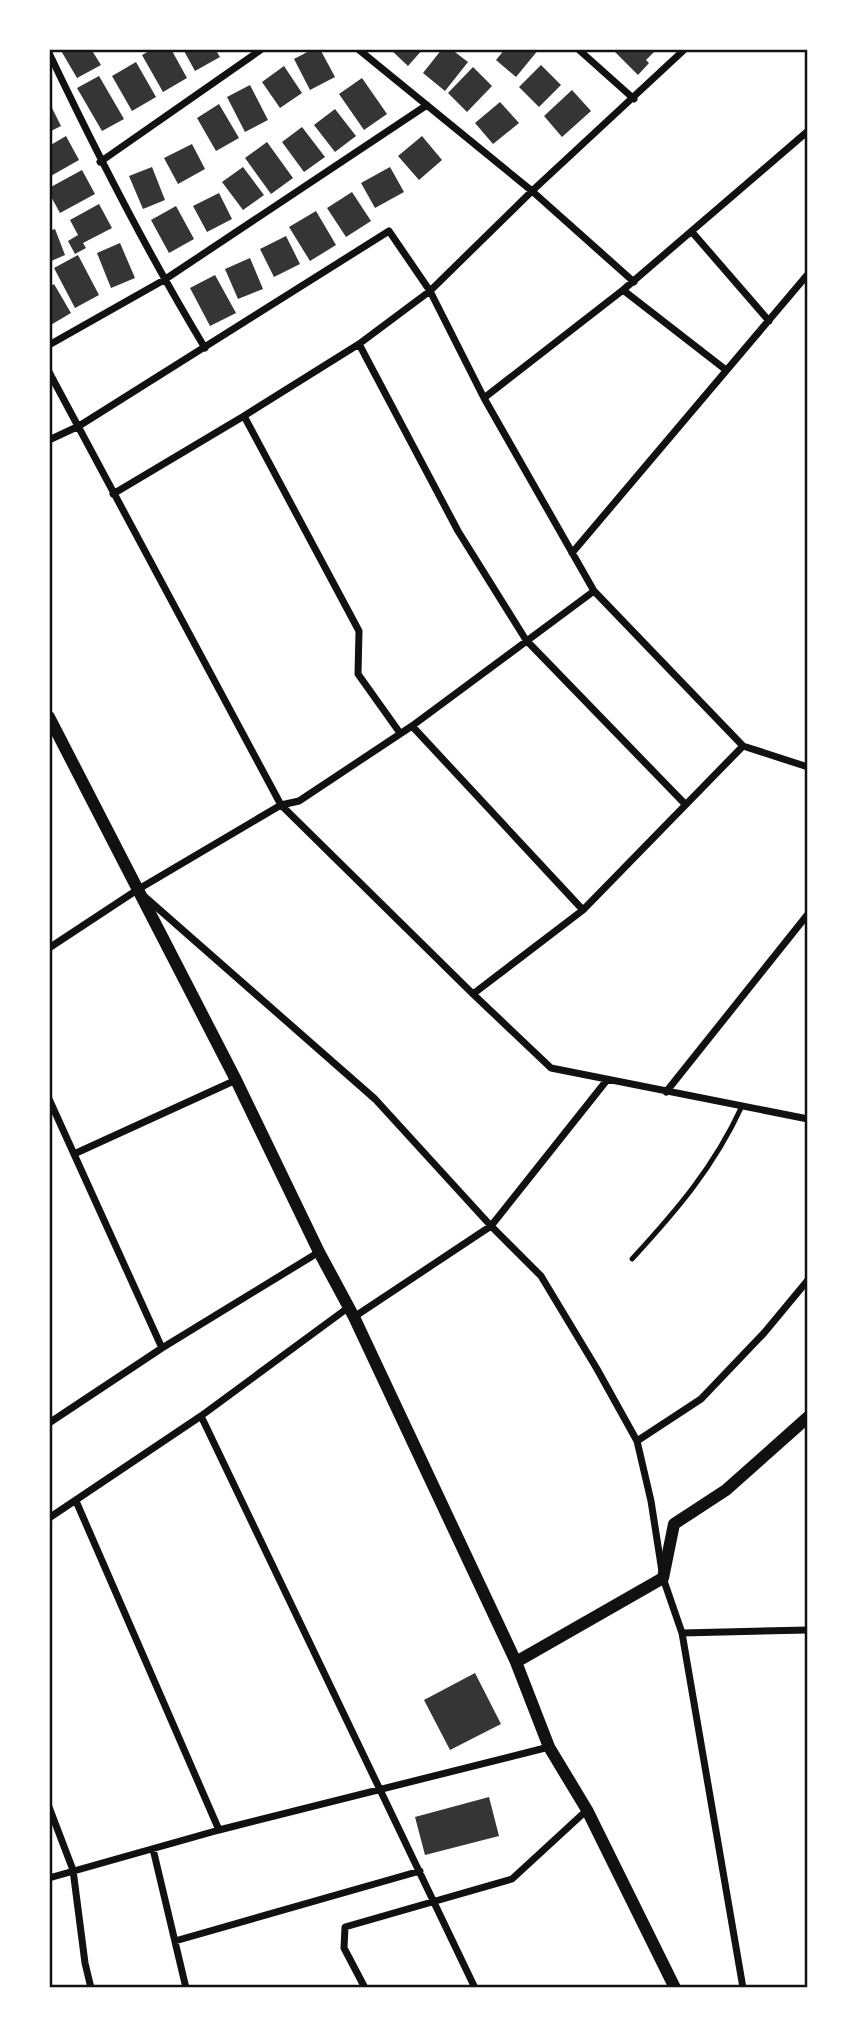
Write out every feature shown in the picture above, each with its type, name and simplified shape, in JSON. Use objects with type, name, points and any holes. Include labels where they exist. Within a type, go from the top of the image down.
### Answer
[{"type":"street","points":[[100,162],[262,49]]},
{"type":"street","points":[[358,49],[532,191],[634,282]]},
{"type":"street","points":[[578,49],[634,99]]},
{"type":"street","points":[[113,494],[359,344],[430,291],[532,191],[685,49]]},
{"type":"street","points":[[49,54],[100,162],[164,280],[205,348]]},
{"type":"street","points":[[49,345],[164,280],[427,105]]},
{"type":"street","points":[[484,398],[634,282],[808,131]]},
{"type":"street","points":[[49,440],[79,426],[389,231],[430,291],[484,398],[594,591],[743,746],[808,767]]},
{"type":"street","points":[[692,232],[769,321]]},
{"type":"street","points":[[572,553],[808,275]]},
{"type":"street","points":[[623,290],[726,370]]},
{"type":"street","points":[[359,344],[458,531],[526,640],[685,804]]},
{"type":"street","points":[[49,372],[281,805],[473,994],[551,1068],[808,1119]]},
{"type":"street","points":[[244,416],[359,631],[358,674],[400,733]]},
{"type":"street","points":[[49,948],[136,890],[281,805],[299,800],[412,726],[594,591]]},
{"type":"street","points":[[49,717],[236,1080],[351,1312],[516,1662],[549,1747],[587,1810],[675,1988]]},
{"type":"street","points":[[412,726],[583,910]]},
{"type":"street","points":[[473,994],[583,910],[743,746]]},
{"type":"street","points":[[136,890],[375,1099],[491,1226],[541,1276],[637,1441],[651,1501],[663,1578],[682,1633],[743,1988]]},
{"type":"street","points":[[666,1091],[808,914]]},
{"type":"street","points":[[74,1154],[236,1080]]},
{"type":"street","points":[[49,1518],[351,1312],[491,1226],[607,1080]]},
{"type":"street","points":[[49,1099],[162,1348]]},
{"type":"street","points":[[49,1423],[162,1348],[319,1252]]},
{"type":"street","points":[[637,1441],[701,1399],[764,1333],[808,1280]]},
{"type":"street","points":[[201,1416],[475,1988]]},
{"type":"street","points":[[516,1662],[663,1578],[674,1524],[726,1490],[808,1417]]},
{"type":"street","points":[[76,1501],[219,1830]]},
{"type":"street","points":[[682,1633],[808,1630]]},
{"type":"street","points":[[49,1878],[219,1830],[549,1747]]},
{"type":"street","points":[[49,1807],[73,1870],[85,1963],[91,1988]]},
{"type":"street","points":[[365,1988],[344,1948],[345,1927],[512,1879],[587,1810]]},
{"type":"street","points":[[153,1849],[186,1988]]},
{"type":"street","points":[[175,1941],[420,1871]]},
{"type":"lane","points":[[632,1259],[679,1207],[706,1172],[742,1106]]},
{"type":"building","points":[[60,49],[91,49],[101,65],[77,78]]},
{"type":"building","points":[[153,49],[171,49],[187,78],[163,92],[142,55]]},
{"type":"building","points":[[183,49],[215,49],[220,57],[195,71]]},
{"type":"building","points":[[313,49],[320,49],[335,77],[310,90],[294,59]]},
{"type":"building","points":[[390,49],[423,49],[408,66]]},
{"type":"building","points":[[442,49],[451,49],[468,62],[445,91],[423,73]]},
{"type":"building","points":[[505,49],[539,49],[516,77],[496,60]]},
{"type":"building","points":[[657,49],[646,60],[649,63],[638,75],[614,51]]},
{"type":"building","points":[[136,62],[156,97],[132,111],[112,76]]},
{"type":"building","points":[[541,65],[561,85],[539,107],[519,87]]},
{"type":"building","points":[[284,66],[302,93],[280,108],[262,82]]},
{"type":"building","points":[[473,67],[492,86],[467,112],[448,93]]},
{"type":"building","points":[[99,76],[124,119],[102,131],[77,88]]},
{"type":"building","points":[[362,78],[387,114],[364,130],[339,94]]},
{"type":"building","points":[[250,85],[268,120],[245,132],[227,97]]},
{"type":"building","points":[[572,90],[591,111],[562,137],[544,116]]},
{"type":"building","points":[[49,102],[61,126],[49,132]]},
{"type":"building","points":[[500,102],[519,123],[493,144],[475,123]]},
{"type":"building","points":[[219,104],[239,138],[216,151],[197,118]]},
{"type":"building","points":[[335,109],[356,136],[335,152],[314,125]]},
{"type":"building","points":[[302,127],[325,157],[304,172],[282,142]]},
{"type":"building","points":[[66,136],[79,160],[49,177],[49,146]]},
{"type":"building","points":[[422,136],[442,160],[419,180],[398,156]]},
{"type":"building","points":[[267,142],[293,178],[271,194],[245,158]]},
{"type":"building","points":[[192,144],[205,169],[178,184],[164,158]]},
{"type":"building","points":[[152,167],[165,200],[143,209],[129,176]]},
{"type":"building","points":[[243,167],[264,195],[243,210],[222,182]]},
{"type":"building","points":[[390,167],[404,192],[375,208],[361,183]]},
{"type":"building","points":[[82,170],[95,194],[60,213],[49,188]]},
{"type":"building","points":[[352,192],[371,221],[346,237],[327,208]]},
{"type":"building","points":[[219,193],[232,219],[207,232],[193,206]]},
{"type":"building","points":[[99,204],[112,228],[83,243],[86,248],[75,254],[68,241],[78,235],[70,220]]},
{"type":"building","points":[[176,206],[194,239],[169,253],[151,220]]},
{"type":"building","points":[[316,211],[336,245],[310,261],[289,227]]},
{"type":"building","points":[[55,229],[65,255],[49,262],[49,231]]},
{"type":"building","points":[[286,236],[300,264],[274,277],[260,249]]},
{"type":"building","points":[[120,243],[135,278],[111,288],[97,253]]},
{"type":"building","points":[[78,255],[99,295],[75,308],[54,268]]},
{"type":"building","points":[[250,258],[263,289],[238,299],[225,269]]},
{"type":"building","points":[[215,275],[236,313],[210,326],[190,288]]},
{"type":"building","points":[[54,284],[71,313],[49,326],[49,287]]},
{"type":"building","points":[[475,1673],[501,1724],[450,1750],[424,1700]]},
{"type":"building","points":[[489,1797],[499,1836],[425,1855],[415,1817]]}]
